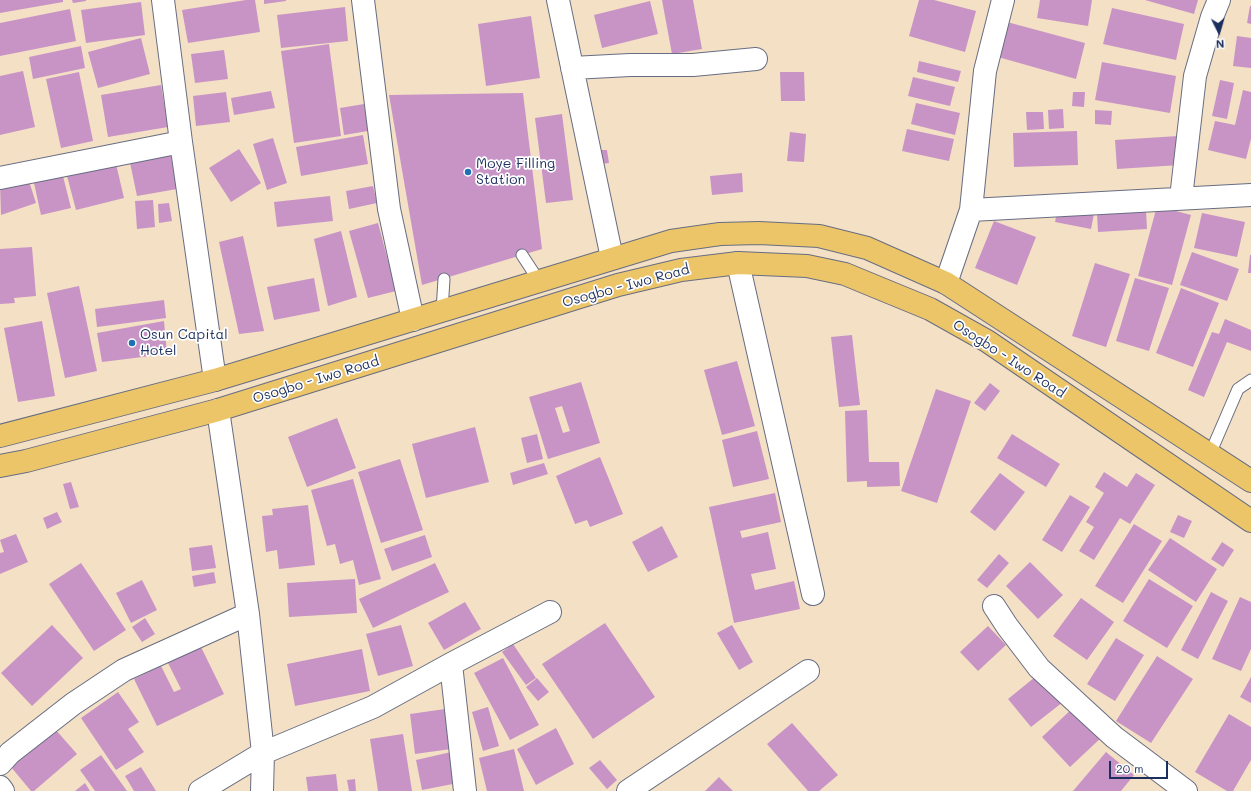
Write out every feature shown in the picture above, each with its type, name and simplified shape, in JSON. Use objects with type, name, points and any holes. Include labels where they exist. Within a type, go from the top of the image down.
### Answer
[{"type":"main road","name":"Osogbo - Iwo Road","points":[[0,436],[215,380],[671,241],[720,234],[759,233],[819,236],[867,248],[946,283],[1251,482]]},
{"type":"main road","name":"Osogbo - Iwo Road","points":[[0,466],[26,461],[218,410],[618,285],[681,270],[738,263],[807,266],[845,274],[930,309],[987,341],[1251,521]]},
{"type":"street","points":[[162,0],[174,82],[180,142],[215,380]]},
{"type":"street","points":[[364,0],[389,209],[413,320]]},
{"type":"street","points":[[558,0],[612,258]]},
{"type":"street","points":[[946,283],[971,210],[985,71],[1003,0]]},
{"type":"street","points":[[1181,198],[1195,76],[1212,18],[1219,0]]},
{"type":"street","points":[[572,68],[693,64],[756,59]]},
{"type":"street","points":[[0,178],[180,142]]},
{"type":"street","points":[[971,210],[1251,195]]},
{"type":"street","points":[[738,263],[813,594]]},
{"type":"street","points":[[218,410],[248,614],[263,753],[262,791]]},
{"type":"street","points":[[994,606],[1007,626],[1039,668],[1114,737],[1186,791]]},
{"type":"street","points":[[200,791],[263,753],[373,707],[550,612]]},
{"type":"street","points":[[0,764],[10,753],[73,704],[124,670],[248,614]]},
{"type":"street","points":[[451,664],[465,791]]},
{"type":"street","points":[[628,791],[808,671]]},
{"type":"lane","points":[[522,255],[539,281]]},
{"type":"lane","points":[[442,311],[444,279]]},
{"type":"lane","points":[[1210,454],[1238,389],[1251,380]]},
{"type":"building","points":[[0,0],[63,0],[63,2],[0,13]]},
{"type":"building","points":[[72,0],[86,0],[86,1],[73,3]]},
{"type":"building","points":[[246,0],[255,0],[260,32],[188,43],[182,10]]},
{"type":"building","points":[[264,0],[286,0],[286,1],[264,4]]},
{"type":"building","points":[[662,0],[693,0],[702,49],[672,54]]},
{"type":"building","points":[[919,0],[934,0],[976,11],[965,52],[909,36]]},
{"type":"building","points":[[1040,0],[1092,0],[1088,26],[1037,18]]},
{"type":"building","points":[[1145,0],[1198,0],[1194,14]]},
{"type":"building","points":[[650,1],[658,34],[602,48],[594,15]]},
{"type":"building","points":[[141,2],[145,35],[86,43],[81,10]]},
{"type":"building","points":[[1251,6],[1251,24],[1247,23]]},
{"type":"building","points":[[345,7],[348,41],[281,48],[277,15]]},
{"type":"building","points":[[1112,8],[1184,24],[1176,60],[1103,44]]},
{"type":"building","points":[[70,9],[76,41],[0,56],[0,23]]},
{"type":"building","points":[[531,16],[540,78],[486,86],[478,24]]},
{"type":"building","points":[[1007,22],[1085,43],[1076,79],[998,57]]},
{"type":"building","points":[[1237,36],[1251,38],[1251,68],[1233,66]]},
{"type":"building","points":[[141,38],[150,74],[98,88],[88,52]]},
{"type":"building","points":[[329,44],[341,136],[294,143],[281,51]]},
{"type":"building","points":[[81,46],[85,68],[33,79],[29,57]]},
{"type":"building","points":[[224,50],[228,79],[195,83],[191,54]]},
{"type":"building","points":[[919,61],[961,71],[958,82],[917,72]]},
{"type":"building","points":[[1102,62],[1176,76],[1170,113],[1095,100]]},
{"type":"building","points":[[23,71],[35,127],[0,135],[0,76]]},
{"type":"building","points":[[79,72],[93,141],[61,148],[46,79]]},
{"type":"building","points":[[780,72],[804,72],[805,101],[781,101]]},
{"type":"building","points":[[913,77],[955,87],[950,106],[908,96]]},
{"type":"building","points":[[1220,80],[1234,83],[1227,119],[1212,116]]},
{"type":"building","points":[[161,85],[168,127],[108,137],[101,95]]},
{"type":"building","points":[[1243,90],[1251,92],[1251,139],[1246,159],[1208,150],[1215,121],[1235,125]]},
{"type":"building","points":[[271,91],[275,108],[234,115],[231,98]]},
{"type":"building","points":[[226,92],[230,122],[196,126],[193,96]]},
{"type":"building","points":[[1073,92],[1085,92],[1084,107],[1072,106]]},
{"type":"building","name":"Moye Filling Station","points":[[523,93],[542,249],[422,285],[389,95]]},
{"type":"building","points":[[916,103],[960,113],[955,135],[911,124]]},
{"type":"building","points":[[364,104],[368,131],[344,135],[340,108]]},
{"type":"building","points":[[1063,109],[1064,128],[1049,129],[1048,110]]},
{"type":"building","points":[[1095,110],[1112,111],[1111,125],[1095,124]]},
{"type":"building","points":[[1026,112],[1043,112],[1044,129],[1027,130]]},
{"type":"building","points":[[562,114],[573,200],[546,203],[535,118]]},
{"type":"building","points":[[907,129],[954,139],[949,161],[902,151]]},
{"type":"building","points":[[1077,131],[1078,165],[1014,167],[1013,133]]},
{"type":"building","points":[[790,132],[806,134],[804,162],[787,161]]},
{"type":"building","points":[[363,135],[368,164],[301,176],[296,147]]},
{"type":"building","points":[[1178,136],[1180,165],[1117,169],[1115,140]]},
{"type":"building","points":[[273,138],[287,183],[267,190],[253,144]]},
{"type":"building","points":[[239,149],[261,183],[231,202],[209,168]]},
{"type":"building","points":[[599,150],[607,150],[609,163],[600,164]]},
{"type":"building","points":[[170,151],[177,189],[137,196],[129,158]]},
{"type":"building","points":[[116,164],[124,198],[76,210],[67,176]]},
{"type":"building","points":[[62,172],[71,208],[41,215],[34,183],[45,180],[44,176]]},
{"type":"building","points":[[742,173],[743,192],[712,195],[710,176]]},
{"type":"building","points":[[27,175],[36,203],[1,215],[0,183]]},
{"type":"building","points":[[373,186],[377,203],[349,209],[346,191]]},
{"type":"building","points":[[330,196],[333,221],[277,227],[274,202]]},
{"type":"building","points":[[153,200],[155,227],[137,229],[135,201]]},
{"type":"building","points":[[169,203],[172,221],[159,223],[158,204]]},
{"type":"building","points":[[1157,206],[1191,215],[1172,285],[1138,276]]},
{"type":"building","points":[[1058,207],[1094,214],[1091,229],[1055,222]]},
{"type":"building","points":[[1146,211],[1147,229],[1098,232],[1097,214]]},
{"type":"building","points":[[1202,213],[1245,222],[1237,257],[1194,248]]},
{"type":"building","points":[[994,221],[1036,237],[1017,285],[975,268]]},
{"type":"building","points":[[378,223],[396,291],[368,298],[349,231]]},
{"type":"building","points":[[341,231],[357,297],[328,306],[314,239]]},
{"type":"building","points":[[243,236],[264,331],[239,334],[219,242]]},
{"type":"building","points":[[32,247],[36,296],[14,298],[15,303],[0,304],[0,249]]},
{"type":"building","points":[[1192,252],[1239,269],[1227,301],[1180,285]]},
{"type":"building","points":[[1250,255],[1251,273],[1248,273]]},
{"type":"building","points":[[1095,263],[1130,274],[1106,347],[1072,336]]},
{"type":"building","points":[[314,278],[320,311],[274,320],[267,287]]},
{"type":"building","points":[[1135,278],[1169,288],[1149,351],[1116,341]]},
{"type":"building","points":[[79,286],[97,371],[65,378],[47,293]]},
{"type":"building","points":[[1181,288],[1219,303],[1193,367],[1156,353]]},
{"type":"building","points":[[164,300],[166,318],[97,327],[95,309]]},
{"type":"building","points":[[1225,319],[1251,330],[1251,351],[1227,342],[1204,397],[1188,390],[1212,332],[1219,334]]},
{"type":"building","points":[[42,321],[55,396],[18,402],[4,328]]},
{"type":"building","name":"Osun Capital Hotel","points":[[164,321],[167,354],[102,362],[97,333]]},
{"type":"building","points":[[852,335],[860,405],[839,407],[831,337]]},
{"type":"building","points":[[737,361],[755,426],[722,435],[704,370]]},
{"type":"building","points":[[581,382],[600,443],[548,459],[529,397]],"holes":[[[562,406],[570,431],[563,433],[555,408]]]},
{"type":"building","points":[[990,383],[1000,391],[985,411],[974,403]]},
{"type":"building","points":[[936,389],[971,401],[937,503],[901,491]]},
{"type":"building","points":[[867,410],[869,462],[899,462],[900,486],[867,487],[867,481],[847,482],[845,411]]},
{"type":"building","points":[[337,418],[356,468],[307,487],[288,437]]},
{"type":"building","points":[[475,427],[489,482],[426,498],[412,444]]},
{"type":"building","points":[[757,431],[769,479],[733,487],[722,440]]},
{"type":"building","points":[[537,434],[543,459],[527,463],[521,438]]},
{"type":"building","points":[[1012,434],[1060,464],[1046,487],[997,458]]},
{"type":"building","points":[[600,457],[623,514],[590,527],[587,520],[575,524],[556,476]]},
{"type":"building","points":[[400,459],[423,530],[381,543],[358,472]]},
{"type":"building","points":[[544,463],[548,474],[513,485],[510,473]]},
{"type":"building","points":[[1104,472],[1127,487],[1136,473],[1155,485],[1130,524],[1120,518],[1094,560],[1079,551],[1094,527],[1086,522],[1104,493],[1095,487]]},
{"type":"building","points":[[1000,473],[1025,492],[995,531],[970,512]]},
{"type":"building","points":[[353,479],[381,579],[359,585],[353,560],[340,564],[335,544],[327,546],[311,490]]},
{"type":"building","points":[[71,482],[79,507],[70,509],[63,484]]},
{"type":"building","points":[[775,493],[781,522],[740,531],[742,538],[768,532],[776,569],[751,574],[755,590],[794,581],[800,609],[734,623],[709,507]]},
{"type":"building","points":[[1070,495],[1090,507],[1062,552],[1042,540]]},
{"type":"building","points":[[308,505],[315,565],[279,569],[277,550],[266,552],[262,516],[273,515],[272,509]]},
{"type":"building","points":[[57,512],[62,522],[47,529],[43,518]]},
{"type":"building","points":[[1178,515],[1192,521],[1184,538],[1170,532]]},
{"type":"building","points":[[1134,524],[1162,541],[1123,603],[1095,586]]},
{"type":"building","points":[[662,526],[678,557],[648,572],[632,542]]},
{"type":"building","points":[[16,534],[28,562],[0,574],[0,553],[4,552],[0,540]]},
{"type":"building","points":[[425,535],[432,557],[392,571],[384,549]]},
{"type":"building","points":[[1170,538],[1217,569],[1196,602],[1148,570]]},
{"type":"building","points":[[1222,542],[1234,550],[1223,567],[1211,559]]},
{"type":"building","points":[[212,545],[216,568],[192,571],[189,548]]},
{"type":"building","points":[[999,554],[1009,563],[987,588],[977,580]]},
{"type":"building","points":[[1030,562],[1063,595],[1038,619],[1006,586]]},
{"type":"building","points":[[81,563],[126,630],[94,651],[49,584]]},
{"type":"building","points":[[435,563],[449,592],[373,628],[359,599]]},
{"type":"building","points":[[214,572],[216,583],[194,587],[192,576]]},
{"type":"building","points":[[355,579],[357,613],[289,617],[287,583]]},
{"type":"building","points":[[1149,579],[1193,606],[1167,648],[1123,621]]},
{"type":"building","points":[[142,580],[157,610],[131,623],[116,593]]},
{"type":"building","points":[[1211,592],[1228,601],[1198,659],[1181,650]]},
{"type":"building","points":[[1240,597],[1251,602],[1251,649],[1241,671],[1212,659]]},
{"type":"building","points":[[1081,598],[1114,622],[1087,660],[1053,636]]},
{"type":"building","points":[[465,602],[481,629],[444,650],[428,623]]},
{"type":"building","points":[[145,618],[155,634],[142,642],[132,627]]},
{"type":"building","points":[[605,623],[655,697],[593,739],[542,664]]},
{"type":"building","points":[[52,625],[83,658],[32,706],[1,673]]},
{"type":"building","points":[[401,625],[413,666],[378,676],[366,634]]},
{"type":"building","points":[[732,625],[753,662],[739,670],[717,633]]},
{"type":"building","points":[[988,626],[1006,645],[978,671],[960,652]]},
{"type":"building","points":[[1116,638],[1144,655],[1115,701],[1087,684]]},
{"type":"building","points":[[513,644],[536,678],[526,685],[502,652]]},
{"type":"building","points":[[201,647],[224,694],[157,726],[134,679],[161,666],[174,692],[181,689],[168,663]]},
{"type":"building","points":[[362,649],[370,691],[295,706],[287,664]]},
{"type":"building","points":[[1157,656],[1193,679],[1151,743],[1116,721]]},
{"type":"building","points":[[503,658],[539,725],[510,740],[474,673]]},
{"type":"building","points":[[1040,673],[1063,702],[1031,727],[1008,699]]},
{"type":"building","points":[[1251,677],[1251,703],[1240,697]]},
{"type":"building","points":[[537,678],[549,692],[538,701],[526,687]]},
{"type":"building","points":[[118,692],[139,722],[128,729],[144,752],[116,770],[81,718]]},
{"type":"building","points":[[1075,706],[1103,736],[1070,767],[1042,737]]},
{"type":"building","points":[[488,707],[499,746],[483,751],[472,712]]},
{"type":"building","points":[[445,709],[451,749],[415,754],[410,714]]},
{"type":"building","points":[[1229,714],[1251,727],[1251,760],[1233,791],[1227,791],[1195,772]]},
{"type":"building","points":[[792,723],[838,775],[819,791],[808,791],[767,744]]},
{"type":"building","points":[[556,728],[574,764],[536,785],[517,749]]},
{"type":"building","points":[[55,729],[77,754],[34,791],[31,791],[11,767]]},
{"type":"building","points":[[403,734],[412,791],[378,791],[370,739]]},
{"type":"building","points":[[514,749],[524,791],[487,791],[479,758]]},
{"type":"building","points":[[451,752],[458,783],[422,790],[416,760]]},
{"type":"building","points":[[1106,752],[1134,775],[1121,791],[1073,791]]},
{"type":"building","points":[[101,755],[127,791],[95,791],[80,770]]},
{"type":"building","points":[[600,760],[617,780],[607,789],[589,768]]},
{"type":"building","points":[[141,767],[156,791],[134,791],[125,776]]},
{"type":"building","points":[[336,774],[338,791],[308,791],[306,777]]},
{"type":"building","points":[[719,777],[733,791],[705,791]]},
{"type":"building","points":[[355,779],[356,791],[349,791],[347,780]]},
{"type":"building","points":[[85,783],[90,791],[75,791]]},
{"type":"place","name":"Moye Filling Station","points":[[468,172]]},
{"type":"place","name":"Osun Capital Hotel","points":[[132,343]]}]
